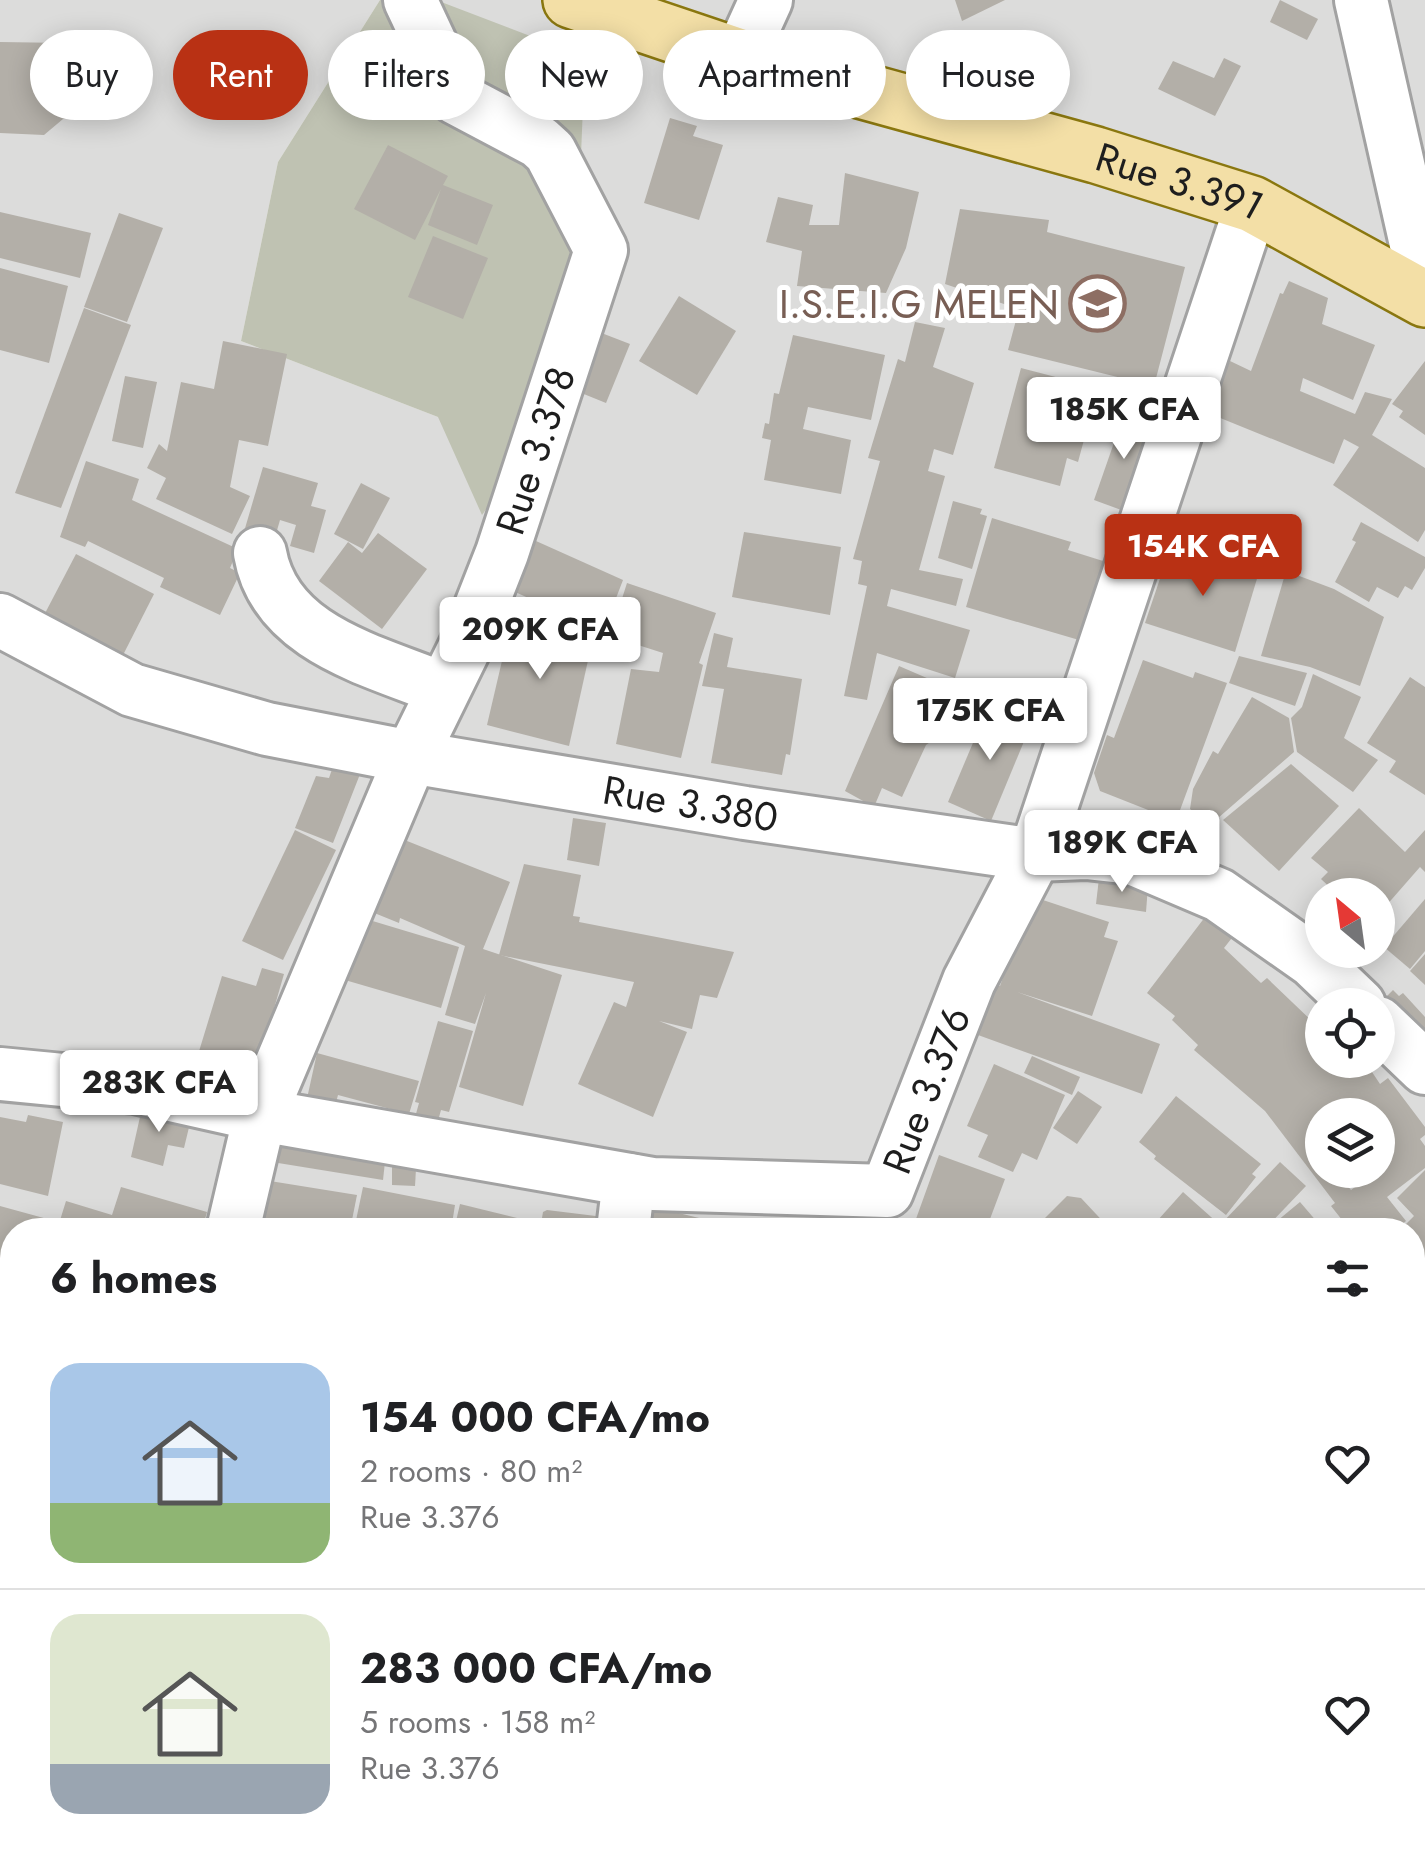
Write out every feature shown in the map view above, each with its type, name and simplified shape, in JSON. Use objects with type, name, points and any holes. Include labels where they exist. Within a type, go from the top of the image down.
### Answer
[{"type":"main road","name":"Rue 3.391","points":[[571,0],[663,30]]},
{"type":"main road","name":"Rue 3.391","points":[[886,96],[1096,154],[1252,204],[1425,299]]},
{"type":"street","name":"Rue 3.378","points":[[236,1218],[260,1115],[411,758],[465,647],[502,553],[601,250],[550,152],[539,142],[456,98],[410,0]]},
{"type":"street","points":[[752,30],[766,0]]},
{"type":"street","points":[[1360,0],[1425,284]]},
{"type":"street","name":"Rue 3.376","points":[[0,1074],[135,1087],[626,1205],[653,1184],[882,1211],[969,981],[1035,855],[1252,204]]},
{"type":"street","points":[[260,553],[264,575],[275,597],[294,618],[331,643],[443,689]]},
{"type":"street","name":"Rue 3.380","points":[[0,620],[132,690],[267,729],[411,758],[745,813],[1035,855],[1132,858],[1219,895],[1313,961],[1341,988]]},
{"type":"street","points":[[1395,1039],[1425,1068]]},
{"type":"shaded area","points":[[0,0],[380,0],[361,30],[328,30],[328,83],[308,114],[308,30],[173,30],[173,120],[304,120],[278,162],[241,341],[438,417],[437,120],[485,120],[485,30],[436,30],[436,0],[1425,0],[1425,1218],[0,1218]]},
{"type":"shaded area","points":[[380,0],[436,0],[514,30],[505,30],[505,120],[582,120],[577,253],[523,458],[482,515],[438,417],[241,341],[278,162],[308,120],[328,83],[328,120],[485,120],[485,30],[361,30]]},
{"type":"building","points":[[955,0],[1005,0],[962,21]]},
{"type":"building","points":[[1280,0],[1318,19],[1307,40],[1270,22]]},
{"type":"building","points":[[0,42],[30,42],[30,120],[62,120],[44,135],[0,133]]},
{"type":"building","points":[[1224,58],[1241,66],[1215,116],[1158,89],[1173,61],[1214,78]]},
{"type":"building","points":[[669,120],[697,126],[693,136],[723,145],[699,220],[644,203]]},
{"type":"building","points":[[388,145],[448,176],[443,185],[493,205],[477,245],[428,225],[441,189],[415,240],[354,209]]},
{"type":"building","points":[[845,173],[919,192],[906,248],[886,293],[797,286],[802,251],[766,242],[778,197],[813,205],[809,225],[839,225]]},
{"type":"building","points":[[960,209],[1049,220],[1047,232],[1185,267],[1154,386],[1008,350],[1019,309],[945,284]]},
{"type":"building","points":[[0,212],[91,233],[80,278],[0,258]]},
{"type":"building","points":[[119,213],[163,228],[127,322],[84,307]]},
{"type":"building","points":[[433,236],[488,258],[463,319],[408,297]]},
{"type":"building","points":[[0,268],[68,286],[49,363],[0,350]]},
{"type":"building","points":[[1289,281],[1328,298],[1322,324],[1375,345],[1353,400],[1303,378],[1300,391],[1355,414],[1365,392],[1392,399],[1372,435],[1425,468],[1425,530],[1418,542],[1333,485],[1359,447],[1344,439],[1334,464],[1208,413],[1230,361],[1251,371],[1280,293]]},
{"type":"building","points":[[679,296],[736,331],[697,395],[639,361]]},
{"type":"building","points":[[84,308],[131,325],[61,508],[15,493]]},
{"type":"building","points":[[915,322],[945,328],[933,367],[974,383],[953,455],[934,449],[928,471],[945,476],[919,570],[963,579],[956,606],[891,589],[887,606],[970,630],[955,678],[877,653],[867,700],[844,696],[867,586],[858,584],[862,561],[853,559],[880,461],[868,458],[898,359],[905,362]]},
{"type":"building","points":[[586,327],[630,344],[606,403],[564,386]]},
{"type":"building","points":[[793,335],[885,355],[871,420],[808,407],[803,429],[851,440],[841,494],[764,480],[771,440],[762,438],[765,423],[769,424],[774,393],[779,394]]},
{"type":"building","points":[[223,341],[287,354],[268,446],[239,440],[230,487],[250,496],[232,534],[156,499],[166,478],[147,468],[159,444],[167,451],[181,382],[214,389]]},
{"type":"building","points":[[1425,361],[1425,435],[1399,417],[1403,411],[1392,404]]},
{"type":"building","points":[[1021,368],[1098,388],[1078,462],[1067,458],[1060,486],[994,468]]},
{"type":"building","points":[[125,376],[157,382],[143,448],[112,441]]},
{"type":"building","points":[[1124,414],[1154,425],[1124,511],[1094,500]]},
{"type":"building","points":[[86,461],[139,479],[132,500],[238,549],[230,568],[240,573],[220,615],[160,587],[164,578],[88,541],[85,547],[60,537]]},
{"type":"building","points":[[263,467],[318,483],[311,506],[326,510],[314,553],[290,546],[296,525],[280,520],[271,551],[241,542]]},
{"type":"building","points":[[361,483],[390,498],[363,549],[334,534]]},
{"type":"building","points":[[953,501],[982,509],[980,514],[987,516],[972,569],[938,558]]},
{"type":"building","points":[[992,518],[1071,542],[1068,550],[1103,561],[1079,640],[966,607]]},
{"type":"building","points":[[1361,522],[1425,557],[1425,568],[1412,590],[1405,586],[1398,598],[1377,587],[1369,602],[1335,582],[1356,542],[1352,540]]},
{"type":"building","points":[[744,532],[841,547],[830,615],[732,597]]},
{"type":"building","points":[[378,533],[427,569],[382,629],[319,581],[348,542],[362,553]]},
{"type":"building","points":[[536,541],[623,580],[603,632],[513,591]]},
{"type":"building","points":[[1171,546],[1259,572],[1235,652],[1145,623]]},
{"type":"building","points":[[76,554],[154,594],[121,659],[42,619]]},
{"type":"building","points":[[1286,571],[1334,589],[1384,617],[1360,686],[1310,667],[1261,656]]},
{"type":"building","points":[[627,583],[716,613],[699,663],[703,665],[681,758],[616,744],[631,669],[659,672],[663,653],[610,636]]},
{"type":"building","points":[[512,618],[593,638],[569,746],[487,725]]},
{"type":"building","points":[[714,633],[733,638],[727,667],[802,679],[790,755],[786,754],[782,775],[711,763],[724,689],[702,686]]},
{"type":"building","points":[[1239,656],[1307,673],[1295,706],[1229,683]]},
{"type":"building","points":[[1143,660],[1193,678],[1195,672],[1227,683],[1176,821],[1100,791],[1094,773],[1107,735],[1114,738]]},
{"type":"building","points":[[899,666],[950,688],[939,716],[945,720],[937,737],[926,745],[902,797],[882,788],[874,807],[845,791]]},
{"type":"building","points":[[1313,674],[1361,697],[1344,738],[1378,760],[1353,792],[1297,752],[1291,718],[1302,707]]},
{"type":"building","points":[[1410,677],[1425,687],[1425,795],[1389,772],[1396,761],[1367,743]]},
{"type":"building","points":[[1252,697],[1289,718],[1294,752],[1210,825],[1190,809],[1193,789],[1213,751],[1218,754]]},
{"type":"building","points":[[989,705],[1032,722],[991,821],[948,802]]},
{"type":"building","points":[[337,755],[364,764],[333,843],[295,828],[316,776],[329,778]]},
{"type":"building","points":[[1291,764],[1339,806],[1279,871],[1223,820]]},
{"type":"building","points":[[1359,808],[1405,852],[1425,830],[1425,872],[1420,867],[1395,896],[1395,878],[1322,878],[1328,872],[1311,858]]},
{"type":"building","points":[[573,818],[606,823],[599,866],[567,860]]},
{"type":"building","points":[[295,830],[336,850],[283,960],[242,941]]},
{"type":"building","points":[[387,833],[510,882],[483,949],[562,975],[523,1106],[459,1087],[486,993],[475,1024],[445,1015],[465,946],[400,918],[399,923],[362,908]]},
{"type":"building","points":[[524,864],[581,875],[573,916],[580,917],[579,922],[734,952],[717,998],[700,995],[692,1029],[659,1021],[687,1032],[653,1117],[578,1084],[614,1002],[626,1007],[634,982],[499,955]]},
{"type":"building","points":[[1099,878],[1148,886],[1146,912],[1096,904]]},
{"type":"building","points":[[1031,896],[1109,922],[1104,937],[1118,941],[1092,1016],[1017,992],[1160,1044],[1142,1094],[978,1035],[996,984],[1000,986]]},
{"type":"building","points":[[1425,899],[1425,951],[1410,969],[1395,956],[1395,934]]},
{"type":"building","points":[[1215,904],[1242,925],[1224,948],[1261,983],[1267,978],[1305,1014],[1305,1078],[1376,1078],[1380,1084],[1388,1078],[1425,1127],[1425,1135],[1420,1139],[1425,1146],[1425,1168],[1387,1197],[1404,1218],[1340,1218],[1324,1188],[1395,1188],[1395,1098],[1305,1098],[1305,1164],[1265,1111],[1194,1050],[1198,1045],[1172,1020],[1175,1016],[1147,993]]},
{"type":"building","points":[[356,916],[459,947],[441,1008],[338,978]]},
{"type":"building","points":[[1425,954],[1425,985],[1410,971]]},
{"type":"building","points":[[262,968],[284,974],[251,1088],[193,1071],[222,976],[256,986]]},
{"type":"building","points":[[1395,992],[1399,996],[1403,993],[1425,1017],[1425,1041],[1395,1012]]},
{"type":"building","points":[[438,1021],[473,1031],[449,1112],[441,1110],[436,1128],[414,1121],[419,1103],[415,1102]]},
{"type":"building","points":[[317,1053],[419,1081],[409,1114],[338,1095],[334,1110],[306,1103]]},
{"type":"building","points":[[1032,1056],[1080,1077],[1072,1095],[1024,1073]]},
{"type":"building","points":[[994,1064],[1065,1095],[1037,1160],[1022,1153],[1013,1172],[978,1157],[988,1135],[967,1126]]},
{"type":"building","points":[[1078,1091],[1102,1107],[1077,1144],[1053,1128]]},
{"type":"building","points":[[1176,1096],[1261,1164],[1252,1174],[1256,1177],[1226,1215],[1154,1159],[1156,1156],[1139,1142]]},
{"type":"building","points":[[142,1108],[191,1119],[184,1148],[168,1145],[163,1166],[131,1157]]},
{"type":"building","points":[[28,1115],[63,1122],[48,1196],[0,1184],[0,1117],[26,1122]]},
{"type":"building","points":[[276,1142],[385,1162],[383,1180],[272,1162]]},
{"type":"building","points":[[939,1155],[1005,1179],[990,1218],[916,1218]]},
{"type":"building","points":[[1280,1162],[1305,1187],[1275,1218],[1227,1218]]},
{"type":"building","points":[[392,1163],[416,1169],[415,1186],[392,1185]]},
{"type":"building","points":[[1425,1170],[1425,1218],[1412,1218],[1397,1198]]},
{"type":"building","points":[[270,1181],[357,1195],[352,1218],[264,1218]]},
{"type":"building","points":[[121,1187],[207,1212],[205,1218],[61,1218],[66,1201],[112,1215]]},
{"type":"building","points":[[363,1187],[455,1205],[453,1218],[357,1218]]},
{"type":"building","points":[[1183,1192],[1212,1218],[1160,1218]]},
{"type":"building","points":[[1067,1196],[1081,1198],[1100,1218],[1045,1218]]},
{"type":"building","points":[[1300,1202],[1314,1218],[1281,1218]]},
{"type":"building","points":[[460,1204],[517,1218],[457,1218]]},
{"type":"building","points":[[646,1205],[699,1218],[644,1218]]},
{"type":"building","points":[[0,1206],[44,1218],[0,1218]]},
{"type":"building","points":[[547,1210],[612,1218],[542,1218]]},
{"type":"place","name":"I.S.E.I.G MELEN","points":[[1098,304]]}]
